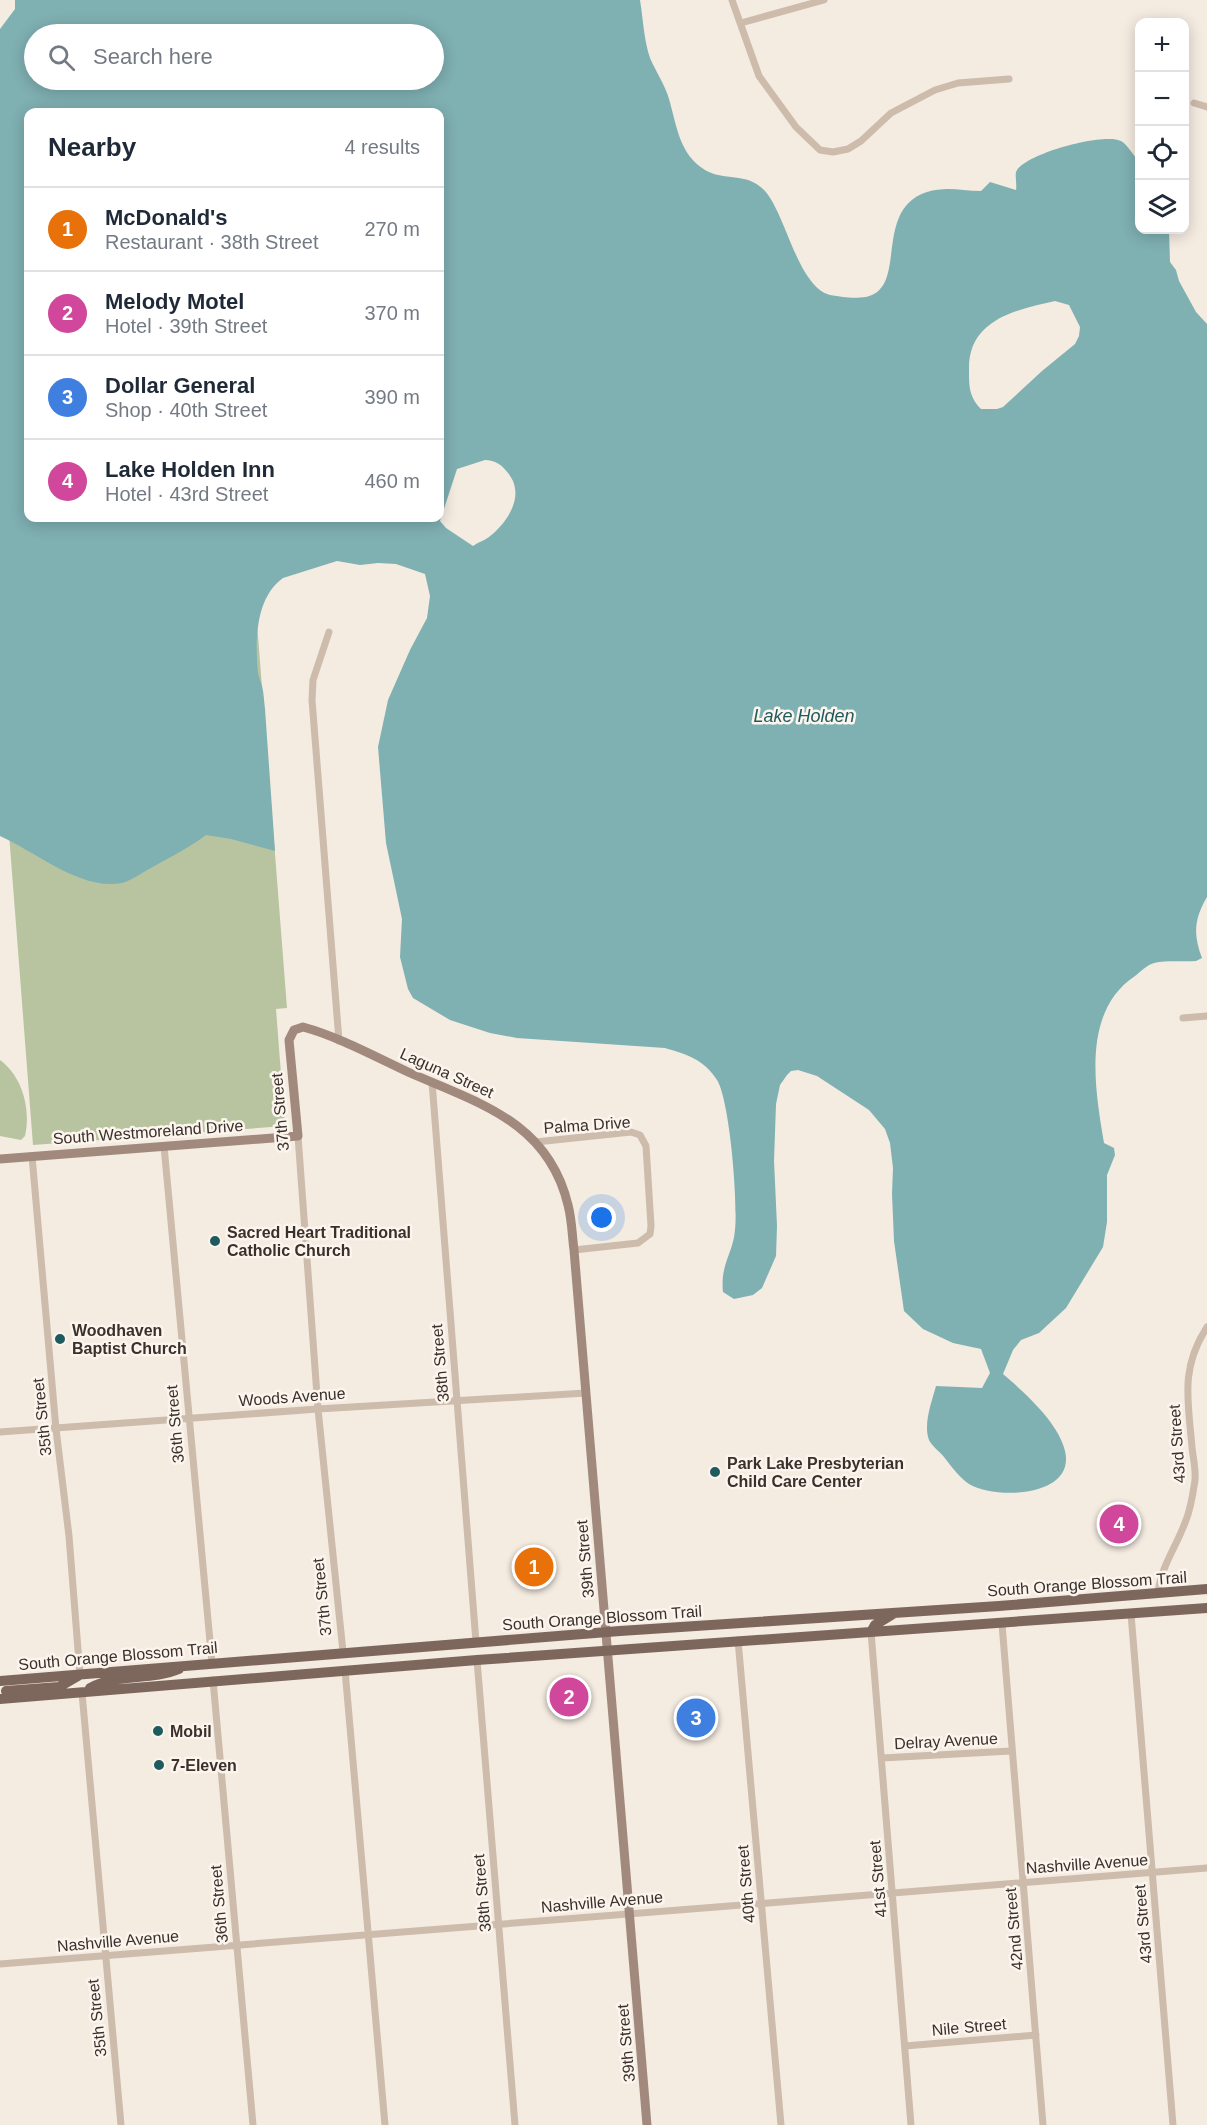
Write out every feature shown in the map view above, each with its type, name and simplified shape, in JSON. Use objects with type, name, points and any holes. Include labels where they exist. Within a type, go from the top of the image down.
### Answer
[{"type":"main road","name":"South Orange Blossom Trail","points":[[0,1681],[606,1632],[1207,1589]]},
{"type":"main road","name":"South Orange Blossom Trail","points":[[0,1699],[213,1680],[738,1640],[1002,1624],[1207,1608]]},
{"type":"main road","points":[[871,1632],[875,1625],[897,1612]]},
{"type":"main road","points":[[82,1693],[108,1682],[166,1675],[188,1665]]},
{"type":"main road","points":[[0,1691],[59,1687],[80,1675]]},
{"type":"street","points":[[732,0],[759,76],[790,120],[820,150],[833,152],[848,149],[861,141],[891,113],[935,90],[958,83],[1009,79]]},
{"type":"street","points":[[741,23],[824,0]]},
{"type":"street","points":[[1194,102],[1207,107]]},
{"type":"street","points":[[329,632],[313,680],[312,700],[339,1041]]},
{"type":"street","points":[[1183,1018],[1207,1016]]},
{"type":"street","name":"37th Street","points":[[339,1041],[303,1027],[294,1030],[291,1034],[289,1048],[298,1136],[318,1409],[343,1653]]},
{"type":"street","name":"Laguna Street","points":[[339,1041],[484,1105],[517,1124],[536,1142]]},
{"type":"street","name":"38th Street","points":[[432,1082],[476,1642]]},
{"type":"street","name":"Palma Drive","points":[[536,1142],[631,1132],[640,1135],[646,1146],[650,1234],[638,1244],[574,1250]]},
{"type":"street","name":"South Westmoreland Drive","points":[[0,1158],[298,1136]]},
{"type":"street","name":"39th Street","points":[[536,1142],[551,1163],[561,1185],[568,1205],[574,1250],[647,2125]]},
{"type":"street","name":"36th Street","points":[[164,1146],[212,1663]]},
{"type":"street","name":"35th Street","points":[[32,1156],[56,1428],[69,1536],[80,1675]]},
{"type":"street","name":"43rd Street","points":[[1158,1593],[1163,1568],[1186,1521],[1191,1502],[1195,1477],[1187,1394],[1188,1372],[1196,1346],[1207,1327]]},
{"type":"street","name":"Woods Avenue","points":[[0,1432],[318,1409],[586,1393]]},
{"type":"street","name":"43rd Street","points":[[1131,1614],[1173,2125]]},
{"type":"street","name":"42nd Street","points":[[1002,1624],[1043,2125]]},
{"type":"street","name":"41st Street","points":[[871,1632],[911,2125]]},
{"type":"street","name":"40th Street","points":[[738,1640],[781,2125]]},
{"type":"street","name":"38th Street","points":[[477,1660],[515,2125]]},
{"type":"street","points":[[345,1670],[385,2125]]},
{"type":"street","name":"36th Street","points":[[213,1680],[253,2125]]},
{"type":"street","name":"35th Street","points":[[82,1693],[104,1957],[121,2125]]},
{"type":"street","name":"Delray Avenue","points":[[882,1758],[1011,1751]]},
{"type":"street","name":"Nashville Avenue","points":[[0,1964],[1207,1868]]},
{"type":"street","name":"Nile Street","points":[[905,2046],[1036,2034]]},
{"type":"green space","points":[[256,610],[287,1008],[276,1009],[285,1126],[33,1145],[0,717],[0,630]]},
{"type":"green space","points":[[0,1060],[8,1067],[20,1085],[26,1105],[27,1126],[25,1136],[21,1140],[0,1136]]},
{"type":"water","name":"Lake Holden","points":[[15,0],[640,0],[650,58],[667,94],[684,148],[705,170],[750,181],[764,190],[772,201],[800,264],[809,278],[819,289],[830,295],[843,297],[866,297],[879,291],[890,265],[900,215],[910,201],[927,192],[948,189],[981,191],[990,182],[1016,190],[1016,172],[1022,165],[1048,152],[1082,142],[1112,139],[1121,141],[1135,157],[1135,234],[1169,234],[1170,262],[1196,312],[1207,324],[1207,897],[1199,913],[1196,927],[1197,942],[1202,958],[1196,961],[1149,965],[1118,991],[1106,1010],[1099,1030],[1096,1053],[1097,1099],[1104,1143],[1114,1148],[1115,1155],[1107,1175],[1107,1222],[1103,1247],[1066,1308],[1039,1333],[1021,1340],[1013,1350],[1003,1374],[1040,1409],[1061,1440],[1065,1451],[1065,1466],[1058,1478],[1047,1486],[1014,1493],[981,1489],[962,1479],[929,1440],[927,1427],[936,1386],[982,1388],[990,1373],[981,1349],[953,1343],[923,1329],[904,1311],[894,1241],[893,1168],[890,1143],[885,1129],[869,1110],[817,1076],[798,1070],[791,1071],[787,1075],[780,1085],[776,1104],[774,1161],[776,1256],[762,1288],[753,1295],[734,1299],[723,1292],[723,1274],[732,1246],[736,1217],[732,1153],[722,1091],[707,1067],[688,1055],[665,1048],[517,1038],[490,1033],[450,1020],[413,998],[408,989],[400,957],[402,919],[386,843],[378,747],[388,700],[427,618],[430,596],[425,574],[396,564],[360,565],[337,561],[283,578],[267,597],[259,621],[257,661],[265,709],[275,851],[206,835],[130,880],[106,884],[75,876],[0,836],[0,29],[15,9]],"holes":[[[1055,301],[1069,305],[1080,327],[1075,344],[1003,407],[981,409],[972,396],[969,381],[971,353],[976,339],[997,320],[1010,314]]]},
{"type":"place","name":"Sacred Heart Traditional Catholic Church","points":[[215,1241]]},
{"type":"place","name":"Woodhaven Baptist Church","points":[[60,1339]]},
{"type":"place","name":"Park Lake Presbyterian Child Care Center","points":[[715,1472]]},
{"type":"place","name":"Lake Holden Inn","points":[[1119,1524]]},
{"type":"place","name":"McDonald's","points":[[534,1567]]},
{"type":"place","name":"Melody Motel","points":[[569,1697]]},
{"type":"place","name":"Dollar General","points":[[696,1718]]},
{"type":"place","name":"Mobil","points":[[158,1731]]},
{"type":"place","name":"7-Eleven","points":[[159,1765]]}]
